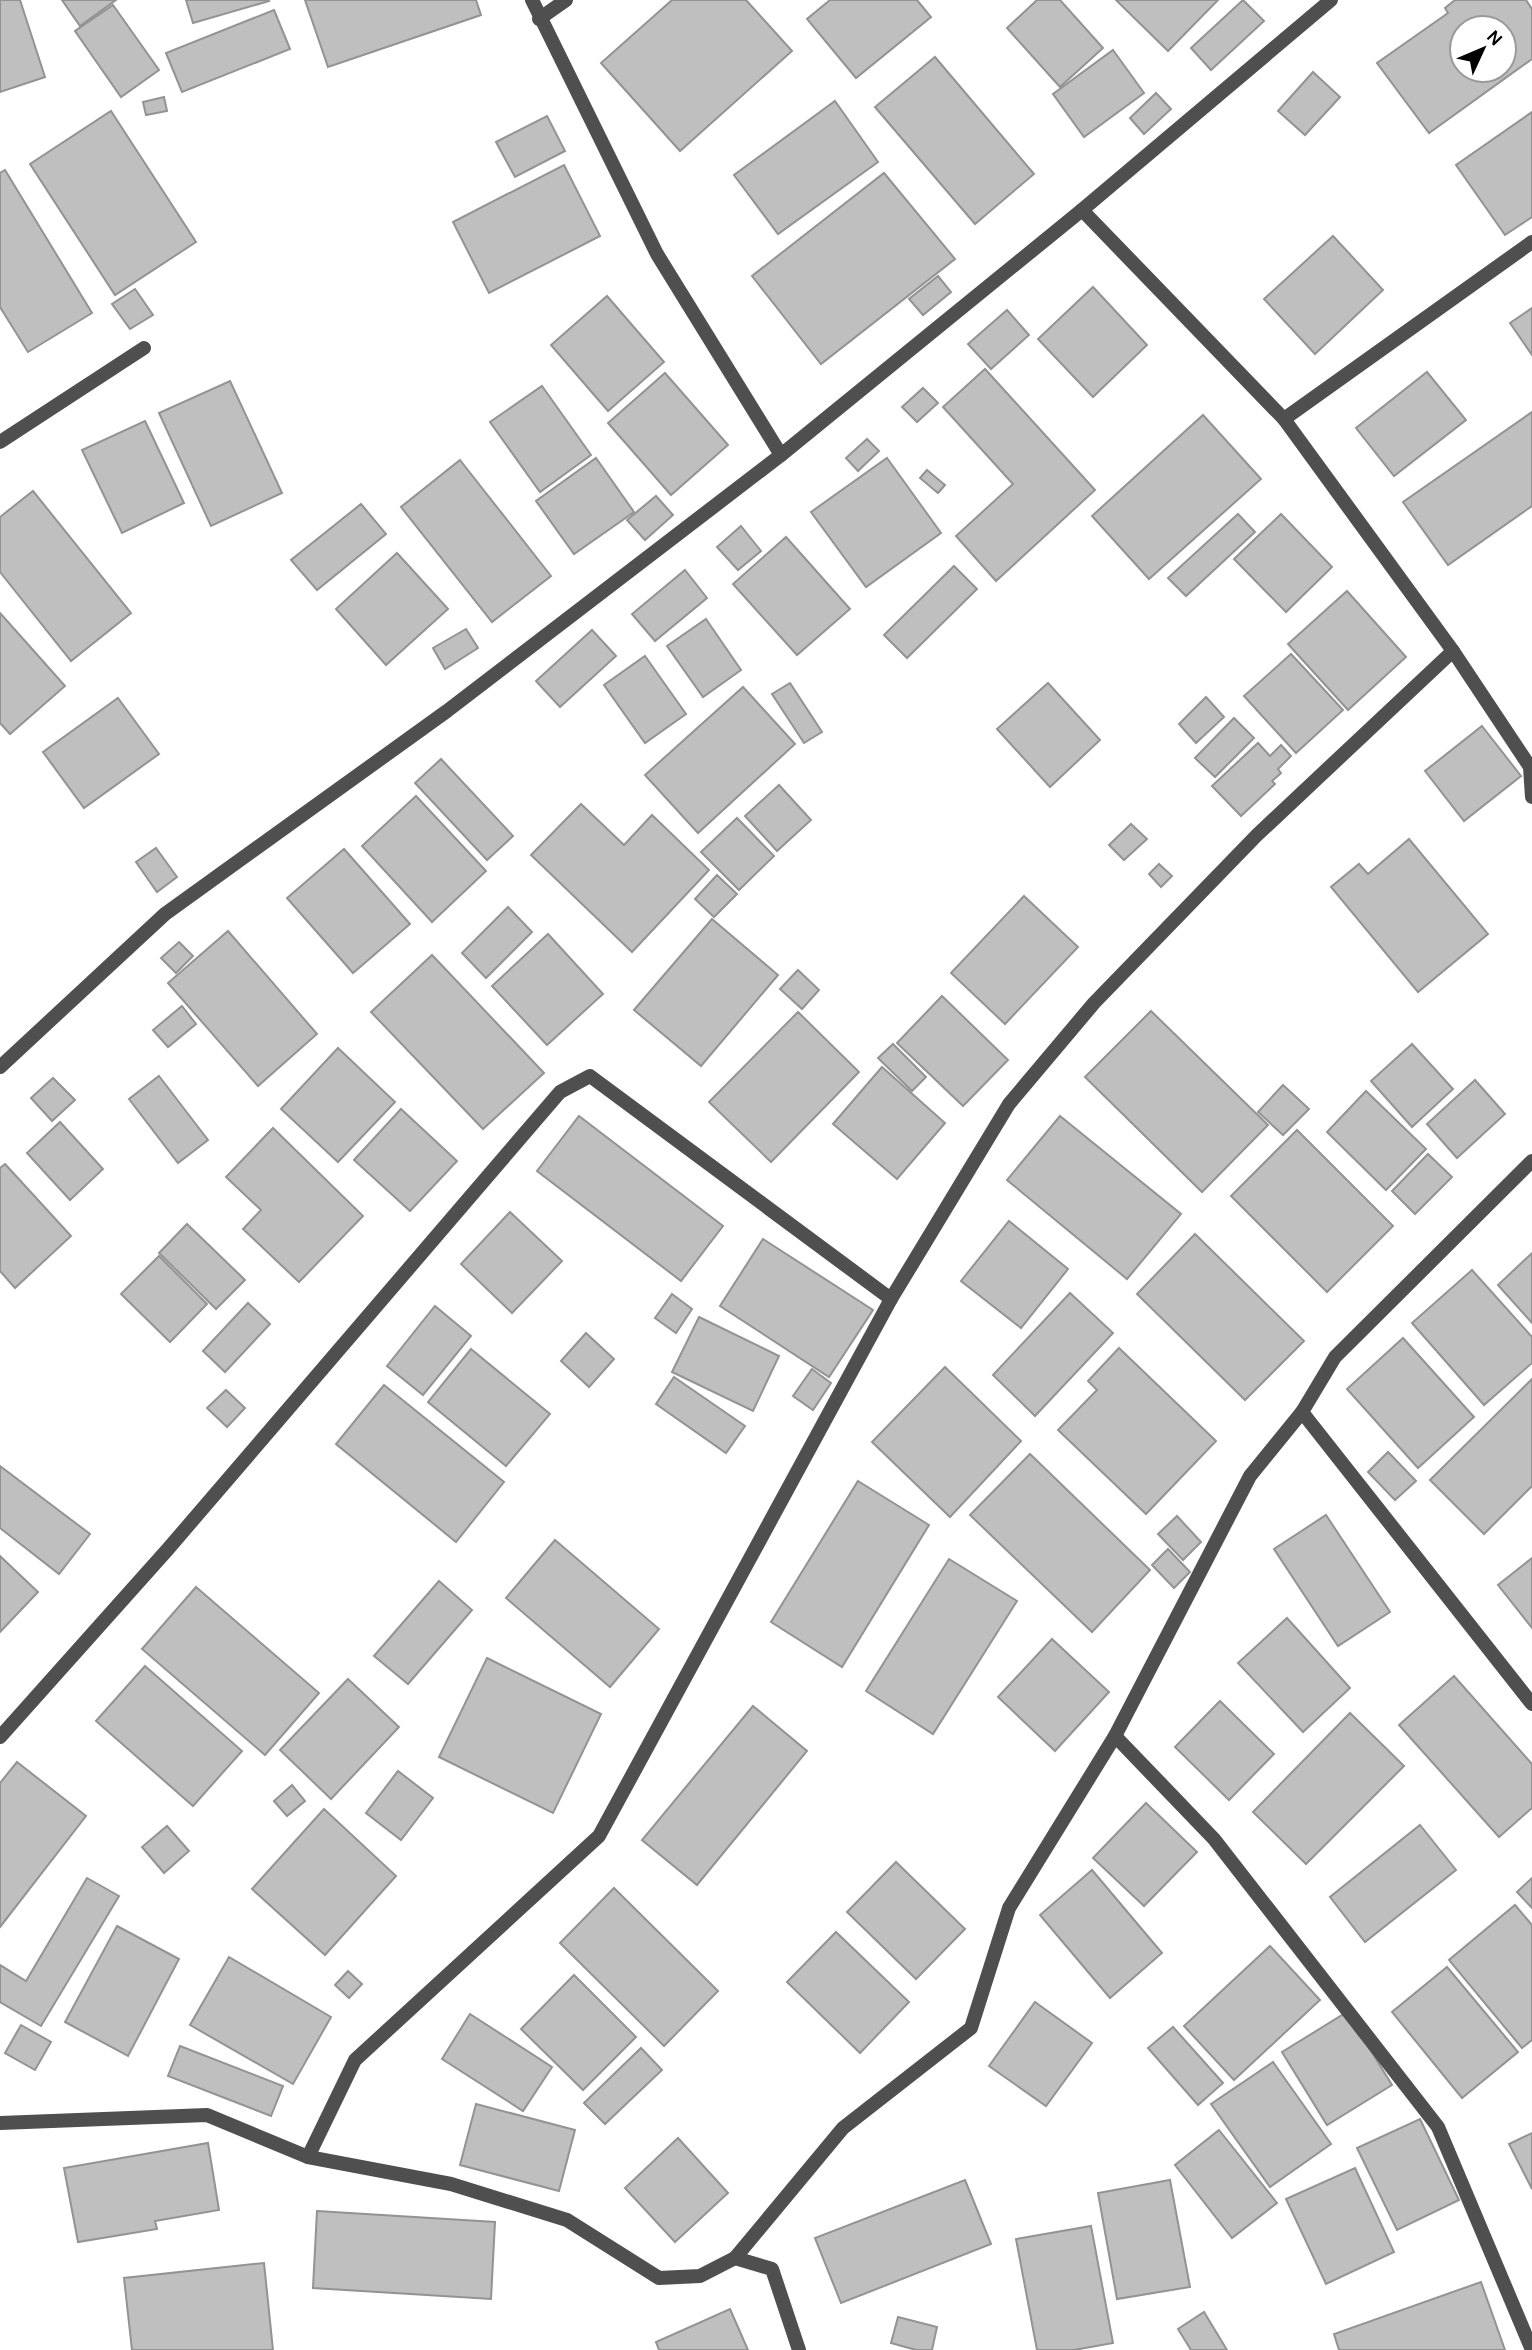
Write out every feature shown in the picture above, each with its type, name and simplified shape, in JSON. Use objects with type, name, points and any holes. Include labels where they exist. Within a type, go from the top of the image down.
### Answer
[{"type":"street","points":[[532,0],[539,19],[657,254],[781,455]]},
{"type":"street","points":[[539,19],[566,0]]},
{"type":"street","points":[[0,1067],[165,914],[447,711],[781,455],[1082,210],[1331,0]]},
{"type":"street","points":[[1082,210],[1284,419],[1453,651],[1530,767],[1532,797]]},
{"type":"street","points":[[1284,419],[1532,242]]},
{"type":"street","points":[[0,442],[144,348]]},
{"type":"street","points":[[308,2157],[355,2060],[599,1836],[891,1299],[1009,1104],[1094,1003],[1258,835],[1453,651]]},
{"type":"street","points":[[0,1737],[168,1549],[560,1092],[590,1076],[891,1299]]},
{"type":"street","points":[[0,2123],[207,2115],[308,2157],[451,2184],[567,2220],[659,2278],[700,2276],[735,2258],[843,2128],[971,2028],[1009,1908],[1115,1736],[1250,1476],[1303,1412],[1335,1357],[1532,1161]]},
{"type":"street","points":[[1303,1412],[1532,1704]]},
{"type":"street","points":[[1115,1736],[1214,1839],[1438,2127],[1532,2350]]},
{"type":"street","points":[[735,2258],[772,2269],[799,2350]]},
{"type":"building","points":[[0,0],[20,0],[45,77],[0,92]]},
{"type":"building","points":[[62,0],[116,0],[80,26]]},
{"type":"building","points":[[186,0],[268,0],[269,1],[193,23]]},
{"type":"building","points":[[305,0],[476,0],[481,15],[328,67]]},
{"type":"building","points":[[672,0],[746,0],[792,51],[680,151],[601,63]]},
{"type":"building","points":[[830,0],[917,0],[931,17],[856,78],[807,19]]},
{"type":"building","points":[[1037,0],[1060,0],[1103,48],[1060,87],[1007,28]]},
{"type":"building","points":[[1116,0],[1218,0],[1168,51]]},
{"type":"building","points":[[1243,0],[1264,21],[1211,70],[1191,48]]},
{"type":"building","points":[[1455,0],[1526,0],[1532,9],[1532,59],[1518,69],[1518,14],[1448,14],[1448,84],[1497,84],[1429,133],[1377,63],[1448,13],[1445,8]]},
{"type":"building","points":[[113,5],[159,70],[121,97],[75,31]]},
{"type":"building","points":[[274,10],[290,49],[182,92],[166,53]]},
{"type":"building","points":[[1113,50],[1144,93],[1084,137],[1053,94]]},
{"type":"building","points":[[935,57],[1034,174],[975,224],[875,107]]},
{"type":"building","points":[[1313,72],[1340,97],[1305,135],[1278,111]]},
{"type":"building","points":[[1156,93],[1171,109],[1144,134],[1130,118]]},
{"type":"building","points":[[164,97],[167,111],[146,115],[143,102]]},
{"type":"building","points":[[835,101],[878,162],[778,234],[734,175]]},
{"type":"building","points":[[111,111],[196,242],[115,295],[30,164]]},
{"type":"building","points":[[1532,112],[1532,217],[1505,235],[1456,165]]},
{"type":"building","points":[[547,116],[565,151],[515,177],[496,142]]},
{"type":"building","points":[[564,165],[600,236],[489,293],[453,222]]},
{"type":"building","points":[[5,170],[92,313],[28,352],[0,307],[0,173]]},
{"type":"building","points":[[884,173],[955,259],[821,364],[752,276]]},
{"type":"building","points":[[1333,236],[1383,290],[1315,354],[1264,299]]},
{"type":"building","points":[[938,276],[951,292],[923,315],[909,299]]},
{"type":"building","points":[[1093,287],[1147,345],[1093,397],[1038,339]]},
{"type":"building","points":[[135,289],[153,315],[130,329],[112,304]]},
{"type":"building","points":[[607,296],[664,362],[608,411],[551,345]]},
{"type":"building","points":[[1532,308],[1532,355],[1510,323]]},
{"type":"building","points":[[1007,310],[1029,335],[991,369],[968,344]]},
{"type":"building","points":[[985,369],[1095,490],[996,581],[956,536],[1013,484],[943,407]]},
{"type":"building","points":[[1427,372],[1466,420],[1394,476],[1356,428]]},
{"type":"building","points":[[665,373],[728,445],[671,495],[608,423]]},
{"type":"building","points":[[230,381],[282,493],[211,526],[159,413]]},
{"type":"building","points":[[542,386],[591,455],[540,492],[490,422]]},
{"type":"building","points":[[923,388],[938,403],[917,422],[902,407]]},
{"type":"building","points":[[1532,412],[1532,506],[1448,565],[1403,502]]},
{"type":"building","points":[[1203,415],[1261,479],[1149,579],[1092,516]]},
{"type":"building","points":[[145,421],[184,503],[122,533],[82,450]]},
{"type":"building","points":[[867,439],[879,451],[858,471],[846,458]]},
{"type":"building","points":[[596,458],[634,512],[574,554],[536,501]]},
{"type":"building","points":[[887,458],[941,533],[866,587],[811,512]]},
{"type":"building","points":[[460,460],[551,576],[492,622],[401,507]]},
{"type":"building","points":[[927,470],[945,485],[938,493],[920,478]]},
{"type":"building","points":[[33,491],[131,613],[71,661],[0,572],[0,517]]},
{"type":"building","points":[[656,496],[673,515],[645,540],[627,520]]},
{"type":"building","points":[[361,504],[386,534],[317,590],[291,560]]},
{"type":"building","points":[[1238,514],[1255,532],[1186,596],[1168,578]]},
{"type":"building","points":[[1281,514],[1332,567],[1286,612],[1234,559]]},
{"type":"building","points":[[741,526],[761,551],[738,570],[717,547]]},
{"type":"building","points":[[786,537],[850,609],[797,655],[733,584]]},
{"type":"building","points":[[397,553],[448,609],[386,665],[336,609]]},
{"type":"building","points":[[954,566],[977,589],[907,658],[884,635]]},
{"type":"building","points":[[685,570],[707,598],[655,641],[632,614]]},
{"type":"building","points":[[1347,591],[1406,657],[1348,710],[1288,644]]},
{"type":"building","points":[[0,613],[65,686],[10,734],[0,723]]},
{"type":"building","points":[[706,619],[741,670],[703,697],[667,646]]},
{"type":"building","points":[[466,629],[478,648],[445,669],[433,648]]},
{"type":"building","points":[[592,630],[616,656],[560,707],[536,681]]},
{"type":"building","points":[[1291,654],[1343,710],[1296,753],[1244,696]]},
{"type":"building","points":[[645,656],[686,714],[645,743],[604,685]]},
{"type":"building","points":[[790,683],[822,732],[804,743],[772,694]]},
{"type":"building","points":[[1048,683],[1100,740],[1050,787],[997,729]]},
{"type":"building","points":[[743,687],[795,744],[698,833],[645,775]]},
{"type":"building","points":[[1206,697],[1224,717],[1196,743],[1179,724]]},
{"type":"building","points":[[118,698],[159,754],[84,808],[43,752]]},
{"type":"building","points":[[1234,718],[1254,738],[1215,777],[1195,758]]},
{"type":"building","points":[[1482,726],[1521,776],[1464,821],[1425,771]]},
{"type":"building","points":[[1258,743],[1270,756],[1281,745],[1291,756],[1278,769],[1281,773],[1272,781],[1275,784],[1241,816],[1212,786]]},
{"type":"building","points":[[441,759],[513,836],[487,860],[415,783]]},
{"type":"building","points":[[779,785],[811,820],[777,851],[745,816]]},
{"type":"building","points":[[416,796],[486,871],[432,922],[362,846]]},
{"type":"building","points":[[581,804],[624,845],[652,815],[709,870],[632,952],[531,855]]},
{"type":"building","points":[[737,818],[774,856],[739,890],[701,852]]},
{"type":"building","points":[[1131,824],[1147,839],[1124,860],[1109,845]]},
{"type":"building","points":[[1409,839],[1488,934],[1418,992],[1331,887],[1359,864],[1368,874]]},
{"type":"building","points":[[156,848],[177,877],[157,892],[136,862]]},
{"type":"building","points":[[344,849],[410,924],[353,973],[287,898]]},
{"type":"building","points":[[1159,864],[1172,876],[1161,887],[1149,874]]},
{"type":"building","points":[[717,875],[737,894],[714,917],[695,899]]},
{"type":"building","points":[[1024,896],[1078,947],[1005,1024],[951,973]]},
{"type":"building","points":[[508,907],[532,932],[486,978],[462,953]]},
{"type":"building","points":[[712,919],[778,975],[701,1066],[634,1010]]},
{"type":"building","points":[[228,931],[317,1034],[258,1086],[168,983]]},
{"type":"building","points":[[548,934],[603,994],[547,1045],[492,986]]},
{"type":"building","points":[[179,942],[193,956],[176,973],[161,958]]},
{"type":"building","points":[[432,955],[544,1073],[483,1129],[371,1012]]},
{"type":"building","points":[[798,970],[819,990],[802,1009],[780,989]]},
{"type":"building","points":[[942,996],[1008,1060],[963,1106],[897,1043]]},
{"type":"building","points":[[182,1006],[196,1024],[168,1047],[153,1030]]},
{"type":"building","points":[[1151,1011],[1268,1125],[1202,1192],[1085,1077]]},
{"type":"building","points":[[798,1012],[859,1072],[771,1162],[709,1102]]},
{"type":"building","points":[[893,1044],[926,1077],[912,1091],[878,1058]]},
{"type":"building","points":[[1412,1044],[1453,1089],[1412,1127],[1371,1081]]},
{"type":"building","points":[[338,1048],[395,1102],[338,1162],[281,1109]]},
{"type":"building","points":[[882,1067],[945,1123],[897,1179],[833,1124]]},
{"type":"building","points":[[159,1076],[208,1140],[178,1163],[129,1099]]},
{"type":"building","points":[[53,1078],[75,1100],[52,1121],[31,1098]]},
{"type":"building","points":[[1475,1080],[1505,1114],[1457,1158],[1427,1124]]},
{"type":"building","points":[[1283,1085],[1309,1109],[1283,1135],[1258,1112]]},
{"type":"building","points":[[1366,1091],[1426,1149],[1386,1190],[1327,1132]]},
{"type":"building","points":[[401,1109],[457,1161],[410,1211],[354,1160]]},
{"type":"building","points":[[579,1116],[723,1226],[681,1281],[537,1171]]},
{"type":"building","points":[[1060,1116],[1181,1214],[1127,1279],[1007,1180]]},
{"type":"building","points":[[60,1122],[103,1169],[70,1200],[27,1153]]},
{"type":"building","points":[[273,1128],[363,1216],[299,1282],[243,1229],[261,1210],[226,1177]]},
{"type":"building","points":[[1297,1130],[1393,1226],[1327,1292],[1231,1196]]},
{"type":"building","points":[[1428,1154],[1452,1177],[1415,1214],[1392,1191]]},
{"type":"building","points":[[5,1164],[71,1236],[15,1288],[0,1271],[0,1168]]},
{"type":"building","points":[[510,1212],[562,1261],[512,1313],[461,1264]]},
{"type":"building","points":[[1009,1221],[1068,1269],[1021,1328],[961,1281]]},
{"type":"building","points":[[187,1224],[245,1280],[216,1309],[159,1253]]},
{"type":"building","points":[[1195,1234],[1304,1341],[1245,1400],[1137,1294]]},
{"type":"building","points":[[763,1239],[873,1310],[829,1377],[720,1306]]},
{"type":"building","points":[[1532,1253],[1532,1323],[1498,1285]]},
{"type":"building","points":[[159,1256],[207,1304],[170,1342],[121,1294]]},
{"type":"building","points":[[1472,1270],[1532,1337],[1532,1363],[1484,1405],[1412,1323]]},
{"type":"building","points":[[1070,1293],[1113,1333],[1035,1416],[993,1375]]},
{"type":"building","points":[[672,1294],[692,1309],[676,1333],[655,1318]]},
{"type":"building","points":[[248,1303],[270,1324],[225,1372],[203,1351]]},
{"type":"building","points":[[435,1306],[471,1336],[423,1395],[387,1366]]},
{"type":"building","points":[[699,1317],[779,1356],[753,1411],[672,1372]]},
{"type":"building","points":[[586,1333],[614,1359],[589,1387],[561,1361]]},
{"type":"building","points":[[1403,1338],[1474,1417],[1418,1468],[1347,1389]]},
{"type":"building","points":[[1119,1348],[1216,1441],[1146,1514],[1058,1430],[1097,1390],[1088,1381]]},
{"type":"building","points":[[471,1349],[550,1414],[506,1466],[428,1402]]},
{"type":"building","points":[[945,1367],[1021,1441],[950,1517],[872,1442]]},
{"type":"building","points":[[812,1369],[831,1383],[813,1410],[793,1396]]},
{"type":"building","points":[[674,1377],[745,1426],[726,1453],[656,1404]]},
{"type":"building","points":[[1532,1379],[1532,1486],[1484,1534],[1430,1480]]},
{"type":"building","points":[[384,1385],[504,1482],[456,1542],[336,1444]]},
{"type":"building","points":[[226,1390],[245,1408],[227,1427],[207,1408]]},
{"type":"building","points":[[1388,1452],[1416,1481],[1395,1500],[1368,1472]]},
{"type":"building","points":[[1030,1454],[1150,1570],[1092,1632],[970,1515]]},
{"type":"building","points":[[0,1466],[90,1534],[59,1574],[0,1528]]},
{"type":"building","points":[[858,1481],[929,1525],[842,1667],[771,1622]]},
{"type":"building","points":[[1326,1515],[1390,1612],[1338,1646],[1274,1549]]},
{"type":"building","points":[[1177,1516],[1201,1542],[1183,1560],[1158,1534]]},
{"type":"building","points":[[555,1540],[659,1629],[610,1687],[506,1598]]},
{"type":"building","points":[[1168,1549],[1190,1572],[1174,1588],[1152,1565]]},
{"type":"building","points":[[0,1556],[38,1592],[0,1632]]},
{"type":"building","points":[[1532,1558],[1532,1628],[1498,1585]]},
{"type":"building","points":[[949,1559],[1017,1601],[933,1734],[866,1691]]},
{"type":"building","points":[[439,1581],[472,1610],[408,1684],[374,1656]]},
{"type":"building","points":[[196,1587],[319,1693],[265,1755],[142,1649]]},
{"type":"building","points":[[1287,1618],[1350,1688],[1303,1732],[1238,1663]]},
{"type":"building","points":[[1052,1639],[1109,1692],[1055,1751],[998,1697]]},
{"type":"building","points":[[487,1658],[601,1714],[553,1813],[439,1757]]},
{"type":"building","points":[[145,1666],[242,1751],[193,1806],[96,1721]]},
{"type":"building","points":[[1454,1676],[1532,1764],[1532,1808],[1499,1837],[1399,1725]]},
{"type":"building","points":[[348,1679],[399,1727],[331,1799],[280,1750]]},
{"type":"building","points":[[1220,1701],[1274,1754],[1229,1800],[1175,1747]]},
{"type":"building","points":[[753,1706],[807,1751],[697,1885],[642,1840]]},
{"type":"building","points":[[1350,1713],[1404,1766],[1306,1864],[1253,1812]]},
{"type":"building","points":[[17,1762],[86,1816],[0,1927],[0,1783]]},
{"type":"building","points":[[398,1771],[433,1798],[401,1840],[366,1813]]},
{"type":"building","points":[[292,1785],[305,1801],[287,1816],[274,1801]]},
{"type":"building","points":[[1146,1803],[1197,1852],[1144,1906],[1093,1858]]},
{"type":"building","points":[[324,1809],[396,1876],[325,1955],[252,1889]]},
{"type":"building","points":[[1420,1825],[1456,1870],[1365,1942],[1330,1897]]},
{"type":"building","points":[[167,1826],[189,1851],[164,1873],[142,1847]]},
{"type":"building","points":[[896,1862],[965,1929],[916,1979],[847,1912]]},
{"type":"building","points":[[1092,1870],[1162,1953],[1110,1998],[1040,1915]]},
{"type":"building","points":[[87,1878],[119,1896],[41,2026],[0,2002],[0,1965],[26,1981]]},
{"type":"building","points":[[1532,1878],[1532,1908],[1517,1892]]},
{"type":"building","points":[[614,1888],[718,1991],[664,2046],[560,1943]]},
{"type":"building","points":[[1515,1905],[1532,1925],[1532,2040],[1522,2048],[1449,1960]]},
{"type":"building","points":[[117,1926],[179,1959],[128,2056],[65,2022]]},
{"type":"building","points":[[836,1932],[909,2002],[860,2053],[787,1982]]},
{"type":"building","points":[[1270,1946],[1320,2000],[1234,2080],[1184,2026]]},
{"type":"building","points":[[229,1957],[331,2017],[293,2084],[190,2025]]},
{"type":"building","points":[[1447,1967],[1518,2052],[1462,2098],[1392,2012]]},
{"type":"building","points":[[348,1971],[362,1984],[349,1998],[335,1985]]},
{"type":"building","points":[[574,1975],[636,2037],[583,2090],[521,2029]]},
{"type":"building","points":[[1035,2002],[1092,2043],[1046,2106],[989,2066]]},
{"type":"building","points":[[1347,2012],[1392,2085],[1327,2125],[1282,2052]]},
{"type":"building","points":[[470,2014],[552,2067],[523,2111],[442,2059]]},
{"type":"building","points":[[21,2025],[51,2042],[35,2070],[5,2053]]},
{"type":"building","points":[[1173,2027],[1223,2083],[1198,2105],[1148,2048]]},
{"type":"building","points":[[180,2046],[283,2086],[271,2116],[168,2076]]},
{"type":"building","points":[[641,2048],[662,2070],[605,2124],[584,2103]]},
{"type":"building","points":[[1273,2062],[1331,2144],[1270,2187],[1211,2104]]},
{"type":"building","points":[[476,2104],[575,2130],[559,2191],[460,2165]]},
{"type":"building","points":[[1420,2119],[1459,2200],[1397,2230],[1357,2148]]},
{"type":"building","points":[[1219,2130],[1277,2203],[1232,2238],[1175,2165]]},
{"type":"building","points":[[1532,2133],[1532,2189],[1509,2144]]},
{"type":"building","points":[[678,2138],[728,2193],[675,2242],[625,2188]]},
{"type":"building","points":[[208,2143],[219,2210],[155,2221],[157,2229],[78,2242],[64,2168]]},
{"type":"building","points":[[1355,2168],[1394,2252],[1326,2284],[1286,2199]]},
{"type":"building","points":[[965,2180],[991,2244],[841,2303],[815,2238]]},
{"type":"building","points":[[1170,2180],[1190,2287],[1117,2299],[1098,2193]]},
{"type":"building","points":[[317,2211],[495,2222],[491,2299],[313,2288]]},
{"type":"building","points":[[1091,2226],[1113,2343],[1074,2350],[1037,2350],[1016,2239]]},
{"type":"building","points":[[264,2263],[273,2350],[132,2350],[124,2278]]},
{"type":"building","points":[[1481,2282],[1505,2350],[1339,2350],[1334,2334]]},
{"type":"building","points":[[730,2309],[748,2350],[659,2350],[656,2342]]},
{"type":"building","points":[[1204,2312],[1227,2350],[1191,2350],[1178,2329]]},
{"type":"building","points":[[898,2317],[937,2327],[932,2350],[916,2350],[891,2343]]}]
